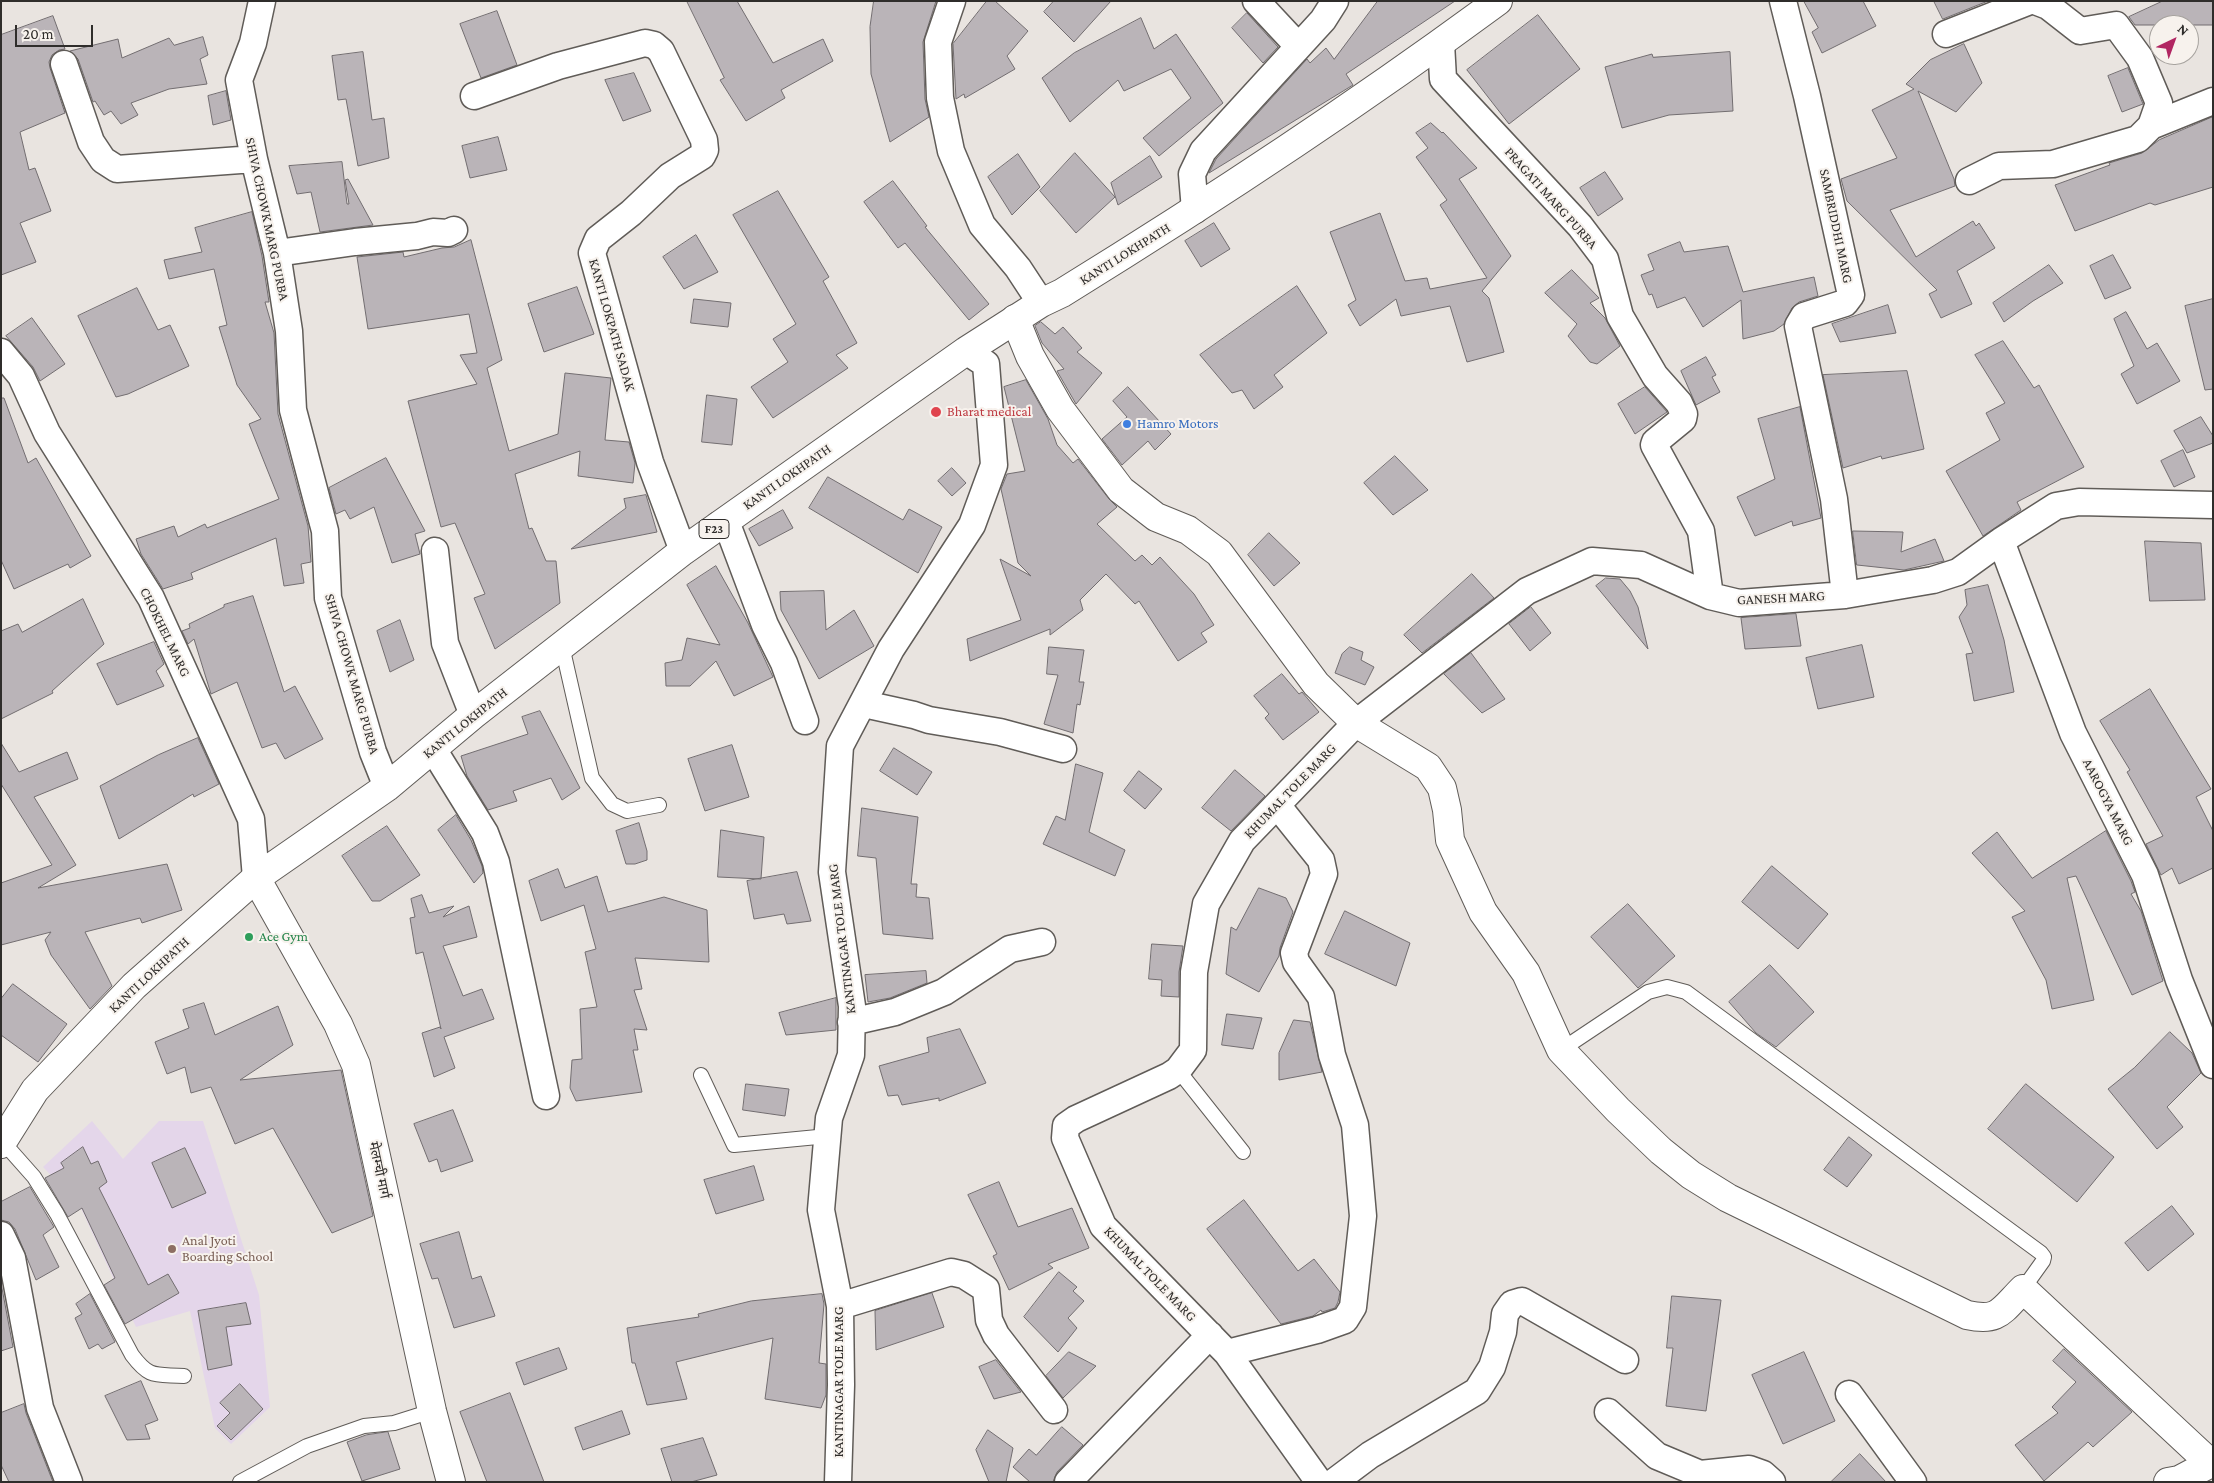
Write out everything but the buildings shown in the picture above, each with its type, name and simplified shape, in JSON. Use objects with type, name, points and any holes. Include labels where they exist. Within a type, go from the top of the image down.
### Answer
[{"type":"main road","name":"KANTI LOKHPATH","points":[[2,1143],[35,1090],[134,986],[256,878],[387,787],[472,715],[683,551],[966,351],[1015,319],[1062,293],[1195,210],[1442,43],[1498,1]]},
{"type":"main road","points":[[1015,319],[1030,356],[1060,409],[1121,490],[1156,517],[1188,530],[1219,553],[1316,684],[1356,723],[1428,767],[1442,788],[1447,810],[1450,840],[1483,912],[1526,973],[1561,1050],[1618,1110],[1661,1151],[1691,1175],[1728,1198],[1966,1315],[1984,1318],[1997,1315],[2023,1289],[2211,1462],[2179,1480],[2168,1482]]},
{"type":"main road","name":"मेलम्ची मार्ग","points":[[256,878],[338,1024],[356,1065],[432,1412],[451,1482]]},
{"type":"street","name":"SHIVA CHOWK MARG PURBA","points":[[262,1],[253,43],[240,80],[254,159],[277,253],[289,330],[293,410],[324,531],[328,598],[374,752],[387,787]]},
{"type":"street","points":[[952,1],[938,42],[940,98],[951,151],[982,225],[1018,268],[1041,303]]},
{"type":"street","points":[[1256,1],[1298,46]]},
{"type":"street","points":[[1195,210],[1192,174],[1203,151],[1323,20],[1335,1]]},
{"type":"street","name":"SAMBRIDDHI MARG","points":[[1783,1],[1807,96],[1851,295],[1845,303],[1804,316],[1798,326],[1834,499],[1845,595]]},
{"type":"street","points":[[1946,34],[2030,1]]},
{"type":"street","points":[[2035,1],[2048,6],[2080,31],[2116,26],[2140,58],[2159,103],[2151,126]]},
{"type":"street","name":"KANTI LOKPATH SADAK","points":[[474,96],[558,66],[645,43],[654,45],[661,51],[704,140],[705,150],[702,156],[670,176],[631,213],[598,239],[592,253],[650,462],[683,551]]},
{"type":"street","name":"PRAGATI MARG PURBA","points":[[1442,43],[1443,79],[1580,226],[1605,259],[1620,316],[1655,376],[1679,403],[1684,414],[1683,418],[1655,442],[1654,445],[1701,531],[1710,596]]},
{"type":"street","points":[[64,64],[91,142],[103,160],[117,169],[254,159]]},
{"type":"street","points":[[1969,181],[2000,166],[2053,164],[2138,139],[2151,126],[2213,101]]},
{"type":"street","points":[[277,253],[454,230]]},
{"type":"street","name":"KANTINAGAR TOLE MARG","points":[[838,1482],[841,1385],[840,1306],[821,1210],[829,1118],[851,1055],[852,1006],[832,872],[840,746],[864,704],[891,649],[972,525],[994,465],[986,364],[966,351]]},
{"type":"street","name":"CHOKHEL MARG","points":[[1,352],[21,376],[47,433],[151,598],[251,819],[256,878]]},
{"type":"street","name":"GANESH MARG","points":[[1356,723],[1526,591],[1592,561],[1641,565],[1710,596],[1739,603],[1845,595],[1933,580],[1958,572],[2001,541],[2056,506],[2080,502],[2213,505]]},
{"type":"street","points":[[720,525],[730,532],[765,625],[784,663],[805,721]]},
{"type":"street","name":"AAROGYA MARG","points":[[2001,541],[2073,733],[2145,875],[2179,980],[2213,1065]]},
{"type":"street","points":[[435,551],[445,642],[472,715]]},
{"type":"street","points":[[864,704],[930,720],[948,722],[956,726],[1000,732],[1063,749]]},
{"type":"street","name":"KHUMAL TOLE MARG","points":[[1218,1344],[1103,1226],[1066,1138],[1066,1126],[1076,1119],[1178,1070],[1193,1050],[1194,972],[1206,904],[1242,841],[1356,723]]},
{"type":"street","points":[[433,749],[485,833],[496,862],[546,1096]]},
{"type":"street","points":[[1068,1482],[1218,1344],[1316,1330],[1346,1320],[1353,1307],[1362,1225],[1355,1125],[1332,1055],[1321,997],[1296,962],[1294,953],[1324,874],[1324,867],[1321,860],[1277,805]]},
{"type":"street","points":[[851,1022],[895,1012],[944,992],[1010,949],[1042,942]]},
{"type":"street","points":[[1,1235],[12,1258],[40,1408],[69,1482]]},
{"type":"street","points":[[840,1306],[951,1272],[964,1275],[986,1289],[988,1320],[996,1335],[1054,1410]]},
{"type":"street","points":[[1334,1482],[1370,1455],[1477,1391],[1492,1368],[1503,1332],[1505,1314],[1512,1304],[1522,1301],[1625,1360]]},
{"type":"street","points":[[1218,1344],[1319,1482]]},
{"type":"street","points":[[1849,1394],[1913,1482]]},
{"type":"street","points":[[1608,1412],[1657,1456],[1700,1474],[1749,1469],[1763,1474],[1772,1482]]},
{"type":"lane","points":[[562,646],[592,778],[612,804],[627,811],[659,805]]},
{"type":"lane","points":[[1561,1050],[1648,992],[1667,987],[1686,992],[2041,1253],[2044,1257],[2043,1261],[2023,1289]]},
{"type":"lane","points":[[1178,1070],[1243,1152]]},
{"type":"lane","points":[[701,1075],[734,1145],[828,1136]]},
{"type":"lane","points":[[2,1143],[34,1176],[57,1214],[132,1355],[148,1373],[184,1376]]},
{"type":"lane","points":[[240,1482],[307,1446],[364,1426],[394,1423],[432,1412]]},
{"type":"shaded area","name":"Anal Jyoti Boarding School","points":[[92,1121],[123,1159],[159,1121],[203,1121],[259,1295],[270,1407],[231,1444],[215,1428],[190,1311],[136,1327],[79,1204],[43,1167]]},
{"type":"place","name":"Bharat medical","points":[[936,412]]},
{"type":"place","name":"Hamro Motors","points":[[1127,424]]},
{"type":"place","name":"Ace Gym","points":[[249,937]]},
{"type":"place","name":"Anal Jyoti Boarding School","points":[[172,1249]]}]
